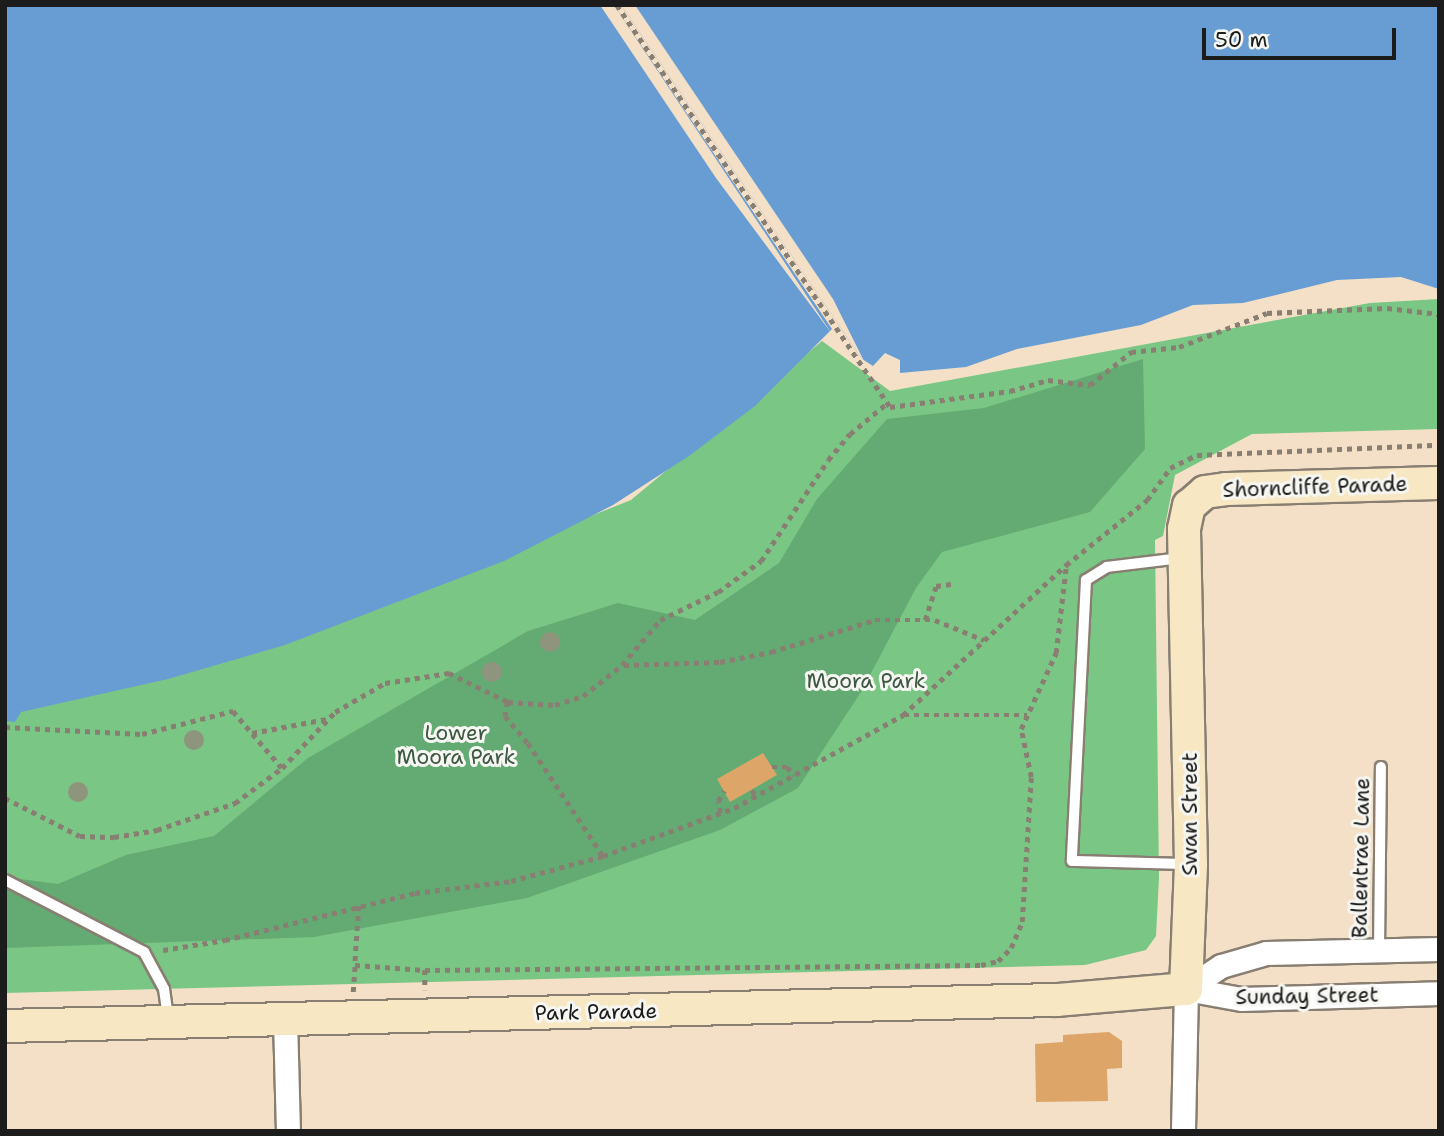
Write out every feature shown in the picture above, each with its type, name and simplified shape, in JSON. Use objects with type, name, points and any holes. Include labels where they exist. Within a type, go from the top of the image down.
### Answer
[{"type":"street","name":"Shorncliffe Parade","points":[[1194,500],[1226,489],[1439,483]]},
{"type":"street","name":"Swan Street","points":[[1182,1131],[1191,864],[1185,520],[1194,500]]},
{"type":"street","name":"Sunday Street","points":[[1186,989],[1222,966],[1266,954],[1439,949]]},
{"type":"street","name":"Sunday Street","points":[[1186,989],[1241,999],[1439,993]]},
{"type":"street","name":"Park Parade","points":[[5,1026],[1057,1000],[1186,989]]},
{"type":"street","points":[[285,1018],[288,1131]]},
{"type":"lane","points":[[1185,557],[1107,567],[1086,580],[1072,861],[1191,864]]},
{"type":"lane","name":"Ballentrae Lane","points":[[1379,951],[1381,766]]},
{"type":"lane","points":[[5,880],[144,952],[164,989],[168,1021]]},
{"type":"path","points":[[617,5],[886,404]]},
{"type":"path","points":[[5,798],[80,836],[114,837],[195,820],[235,803],[282,768],[328,719],[385,683],[449,673],[508,702],[555,705],[583,696],[622,665],[660,620],[729,586],[761,561],[828,460],[850,434],[886,404],[919,406],[1048,380],[1090,385],[1131,352],[1179,347],[1278,311],[1387,308],[1439,314]]},
{"type":"path","points":[[144,952],[225,940],[359,906],[415,893],[511,881],[603,856],[720,813],[903,715],[1066,565],[1056,653],[1021,729],[1031,777],[1022,922],[1012,948],[998,961],[981,965],[425,970],[355,965],[359,906]]},
{"type":"path","points":[[925,620],[936,586],[951,584]]},
{"type":"path","points":[[622,665],[720,662],[783,649],[875,620],[925,620],[984,640]]},
{"type":"path","points":[[508,702],[505,716],[528,743],[603,856]]},
{"type":"path","points":[[5,727],[142,734],[233,711],[282,768]]},
{"type":"path","points":[[903,715],[1027,715]]},
{"type":"path","points":[[252,733],[328,719]]},
{"type":"path","points":[[772,767],[787,767],[795,775]]},
{"type":"path","points":[[752,790],[756,796]]},
{"type":"path","points":[[720,813],[718,801],[724,791]]},
{"type":"path","points":[[425,970],[425,991]]},
{"type":"green space","name":"Moora Park","points":[[1439,299],[1439,429],[1252,434],[1175,475],[1163,536],[1155,540],[1159,878],[1156,936],[1146,950],[1085,965],[5,993],[5,697],[360,608],[631,500],[822,341],[890,391],[1370,303]]},
{"type":"green space","name":"Lower Moora Park","points":[[1143,359],[1145,449],[1090,512],[942,552],[916,588],[861,692],[798,788],[720,830],[527,898],[314,937],[5,948],[5,877],[58,884],[126,855],[214,836],[308,758],[528,631],[618,603],[695,620],[779,563],[817,499],[887,419],[984,408]]},
{"type":"water","points":[[5,5],[614,5],[832,329],[755,406],[689,456],[613,505],[504,561],[285,645],[168,679],[21,712],[15,722],[5,721]]},
{"type":"water","points":[[621,5],[1439,5],[1439,289],[1401,277],[1337,280],[1243,303],[1193,305],[1141,325],[1017,349],[966,367],[900,373],[900,360],[885,353],[873,366],[862,359]]},
{"type":"pier","points":[[600,5],[614,5],[832,334],[716,178]]},
{"type":"pier","points":[[621,5],[635,5],[833,299],[866,365]]},
{"type":"building","points":[[763,753],[777,775],[730,802],[717,779]]},
{"type":"building","points":[[1109,1032],[1122,1041],[1122,1068],[1107,1069],[1108,1101],[1036,1102],[1035,1044],[1063,1042],[1063,1035]]}]
